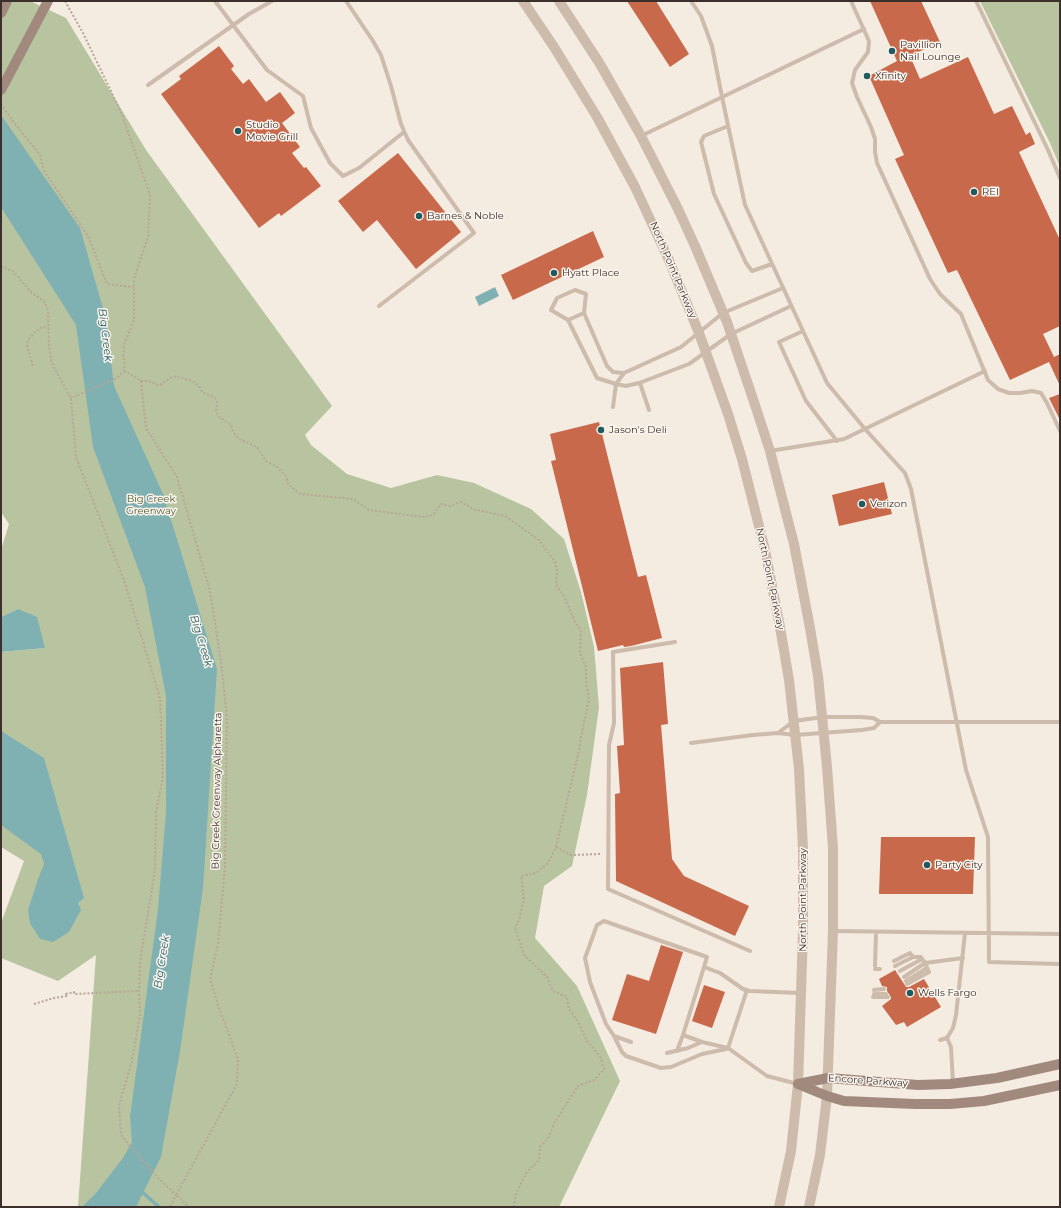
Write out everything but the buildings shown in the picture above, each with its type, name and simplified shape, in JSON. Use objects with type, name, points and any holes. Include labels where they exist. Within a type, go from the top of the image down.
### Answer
[{"type":"main road","points":[[1,13],[7,1]]},
{"type":"main road","points":[[1,90],[48,1]]},
{"type":"main road","name":"Encore Parkway","points":[[798,1084],[828,1078],[918,1084],[953,1084],[997,1078],[1060,1064]]},
{"type":"main road","name":"Encore Parkway","points":[[798,1084],[827,1096],[844,1101],[916,1104],[950,1104],[984,1101],[1060,1085]]},
{"type":"street","name":"North Point Parkway","points":[[523,1],[575,80],[619,156],[652,222],[700,333],[742,459],[765,550],[789,680],[794,721],[803,849],[803,931],[798,1084],[791,1151],[779,1207]]},
{"type":"street","points":[[559,1],[600,64],[641,136],[678,209],[731,334],[770,451],[794,544],[818,676],[823,717],[833,848],[827,1096],[820,1155],[809,1207]]},
{"type":"lane","points":[[215,1],[268,70],[303,96],[311,128],[330,163],[343,176],[359,168],[404,132]]},
{"type":"lane","points":[[148,85],[249,14],[272,1]]},
{"type":"lane","points":[[346,1],[374,41],[381,55],[401,124],[408,140],[474,233],[379,306]]},
{"type":"lane","points":[[691,1],[701,16],[712,46],[745,205],[827,383],[865,429],[905,473],[911,489],[958,721],[966,770],[988,837],[989,962],[1060,964]]},
{"type":"lane","points":[[851,1],[869,41],[868,52],[855,70],[852,82],[875,139],[877,163],[930,279],[940,294],[961,314],[988,380],[998,389],[1009,393],[1032,391],[1040,393],[1047,403],[1060,431]]},
{"type":"lane","points":[[976,1],[1060,178]]},
{"type":"lane","points":[[641,136],[864,29]]},
{"type":"lane","points":[[728,126],[704,136],[701,142],[714,194],[746,263],[752,270],[772,264]]},
{"type":"lane","points":[[784,288],[723,314],[681,348],[624,373],[613,372],[607,366],[584,313],[586,294],[575,290],[557,298],[551,310],[568,320],[597,378],[626,386],[640,383],[689,364],[731,334],[791,306]]},
{"type":"lane","points":[[568,320],[584,313]]},
{"type":"lane","points":[[803,331],[779,342],[806,401],[837,440]]},
{"type":"lane","points":[[770,451],[844,439],[985,371]]},
{"type":"lane","points":[[613,407],[616,384],[624,373]]},
{"type":"lane","points":[[640,383],[649,410]]},
{"type":"lane","points":[[675,642],[613,652],[614,723],[609,745],[608,889],[750,951]]},
{"type":"lane","points":[[778,733],[794,721],[823,717],[873,718],[880,722],[1060,722]]},
{"type":"lane","points":[[691,743],[778,733],[795,735],[824,734],[874,728],[880,722]]},
{"type":"lane","points":[[677,1050],[707,957],[604,922],[597,925],[585,958],[590,982],[606,1024],[622,1052],[626,1056],[660,1068],[671,1067],[702,1054],[728,1048]]},
{"type":"lane","points":[[832,931],[1060,934]]},
{"type":"lane","points":[[876,932],[875,967],[880,969]]},
{"type":"lane","points":[[940,1040],[947,1038],[953,1028],[958,1001],[965,933]]},
{"type":"lane","points":[[894,961],[910,953],[913,957]]},
{"type":"lane","points":[[895,966],[913,957],[921,957],[927,967]]},
{"type":"lane","points":[[927,967],[906,981],[927,967],[963,958]]},
{"type":"lane","points":[[900,972],[922,959]]},
{"type":"lane","points":[[704,967],[720,973],[743,989],[801,993]]},
{"type":"lane","points":[[728,1048],[747,990]]},
{"type":"lane","points":[[874,993],[886,993],[880,998],[874,993]]},
{"type":"lane","points":[[683,1035],[702,1042],[728,1048],[768,1076],[798,1084]]},
{"type":"lane","points":[[614,1036],[631,1042]]},
{"type":"lane","points":[[947,1038],[951,1047],[953,1084]]},
{"type":"lane","points":[[667,1053],[702,1042]]},
{"type":"path","points":[[65,1],[121,112],[150,195],[148,237],[134,279],[134,320],[124,345],[124,372],[116,378],[71,398]]},
{"type":"path","points":[[1,104],[40,155],[44,171],[88,236],[107,284],[134,288]]},
{"type":"path","points":[[1,266],[14,272],[32,293],[45,302],[48,310],[51,359],[53,366],[71,398],[76,457],[125,583],[160,698],[163,776],[156,813],[155,870],[140,962],[140,1015],[132,1061],[119,1105],[121,1135],[157,1177],[190,1207]]},
{"type":"path","points":[[33,366],[27,346],[28,340],[36,330],[48,327]]},
{"type":"path","points":[[124,372],[141,381],[149,381],[158,385],[176,376],[192,381],[199,386],[202,392],[215,398],[217,402],[216,410],[218,416],[231,425],[233,432],[239,439],[257,447],[266,461],[277,467],[286,476],[288,484],[300,494],[353,498],[369,510],[423,517],[432,515],[440,504],[450,506],[461,502],[473,509],[505,516],[539,540],[555,562],[557,570],[556,585],[564,596],[576,624],[581,630],[580,652],[586,668],[586,681],[589,699],[578,755],[556,847],[548,863],[536,873],[520,876],[524,899],[519,920],[515,928],[524,955],[547,977],[553,991],[567,998],[569,1009],[577,1020],[587,1041],[600,1056],[604,1069],[594,1080],[578,1086],[554,1124],[548,1140],[540,1147],[539,1160],[526,1173],[515,1196],[514,1207]]},
{"type":"path","name":"Big Creek Greenway Alpharetta","points":[[141,381],[146,428],[177,477],[210,591],[221,662],[227,718],[225,867],[218,944],[210,979],[238,1059],[237,1084],[170,1207]]},
{"type":"path","points":[[556,847],[571,855],[608,854]]},
{"type":"path","points":[[34,1004],[67,996],[66,994],[74,992],[74,994],[139,991]]},
{"type":"green space","name":"Big Creek Greenway","points":[[1,1],[30,1],[66,18],[146,150],[332,406],[305,435],[311,445],[347,474],[391,488],[437,475],[474,483],[531,509],[564,539],[581,592],[594,647],[599,707],[587,795],[572,866],[544,886],[535,938],[577,986],[620,1081],[559,1207],[78,1207],[96,955],[58,981],[1,958],[1,923],[24,861],[1,847],[1,652],[45,648],[18,609],[1,617],[1,550],[9,524],[1,512]]},
{"type":"green space","points":[[980,1],[1060,1],[1060,167],[1050,143]]},
{"type":"water","name":"Big Creek","points":[[1,115],[80,228],[106,319],[114,386],[163,494],[217,669],[203,888],[180,1051],[161,1157],[136,1207],[82,1207],[96,1193],[123,1158],[132,1142],[130,1117],[158,909],[166,813],[166,696],[145,587],[93,447],[76,325],[1,207]]},
{"type":"water","points":[[495,287],[499,296],[479,306],[475,297]]},
{"type":"water","points":[[18,609],[37,617],[45,648],[1,652],[1,617]]},
{"type":"water","points":[[1,731],[44,758],[84,898],[78,903],[81,910],[69,932],[53,942],[40,939],[30,923],[28,910],[44,864],[41,854],[1,825]]},
{"type":"waterway","points":[[140,1190],[159,1207]]},
{"type":"place","name":"Pavillion Nail Lounge","points":[[892,51]]},
{"type":"place","name":"Xfinity","points":[[867,76]]},
{"type":"place","name":"Studio Movie Grill","points":[[238,131]]},
{"type":"place","name":"REI","points":[[974,192]]},
{"type":"place","name":"Barnes & Noble","points":[[419,216]]},
{"type":"place","name":"Hyatt Place","points":[[554,273]]},
{"type":"place","name":"Jason's Deli","points":[[601,430]]},
{"type":"place","name":"Verizon","points":[[862,504]]},
{"type":"place","name":"Party City","points":[[927,865]]},
{"type":"place","name":"Wells Fargo","points":[[910,993]]}]
